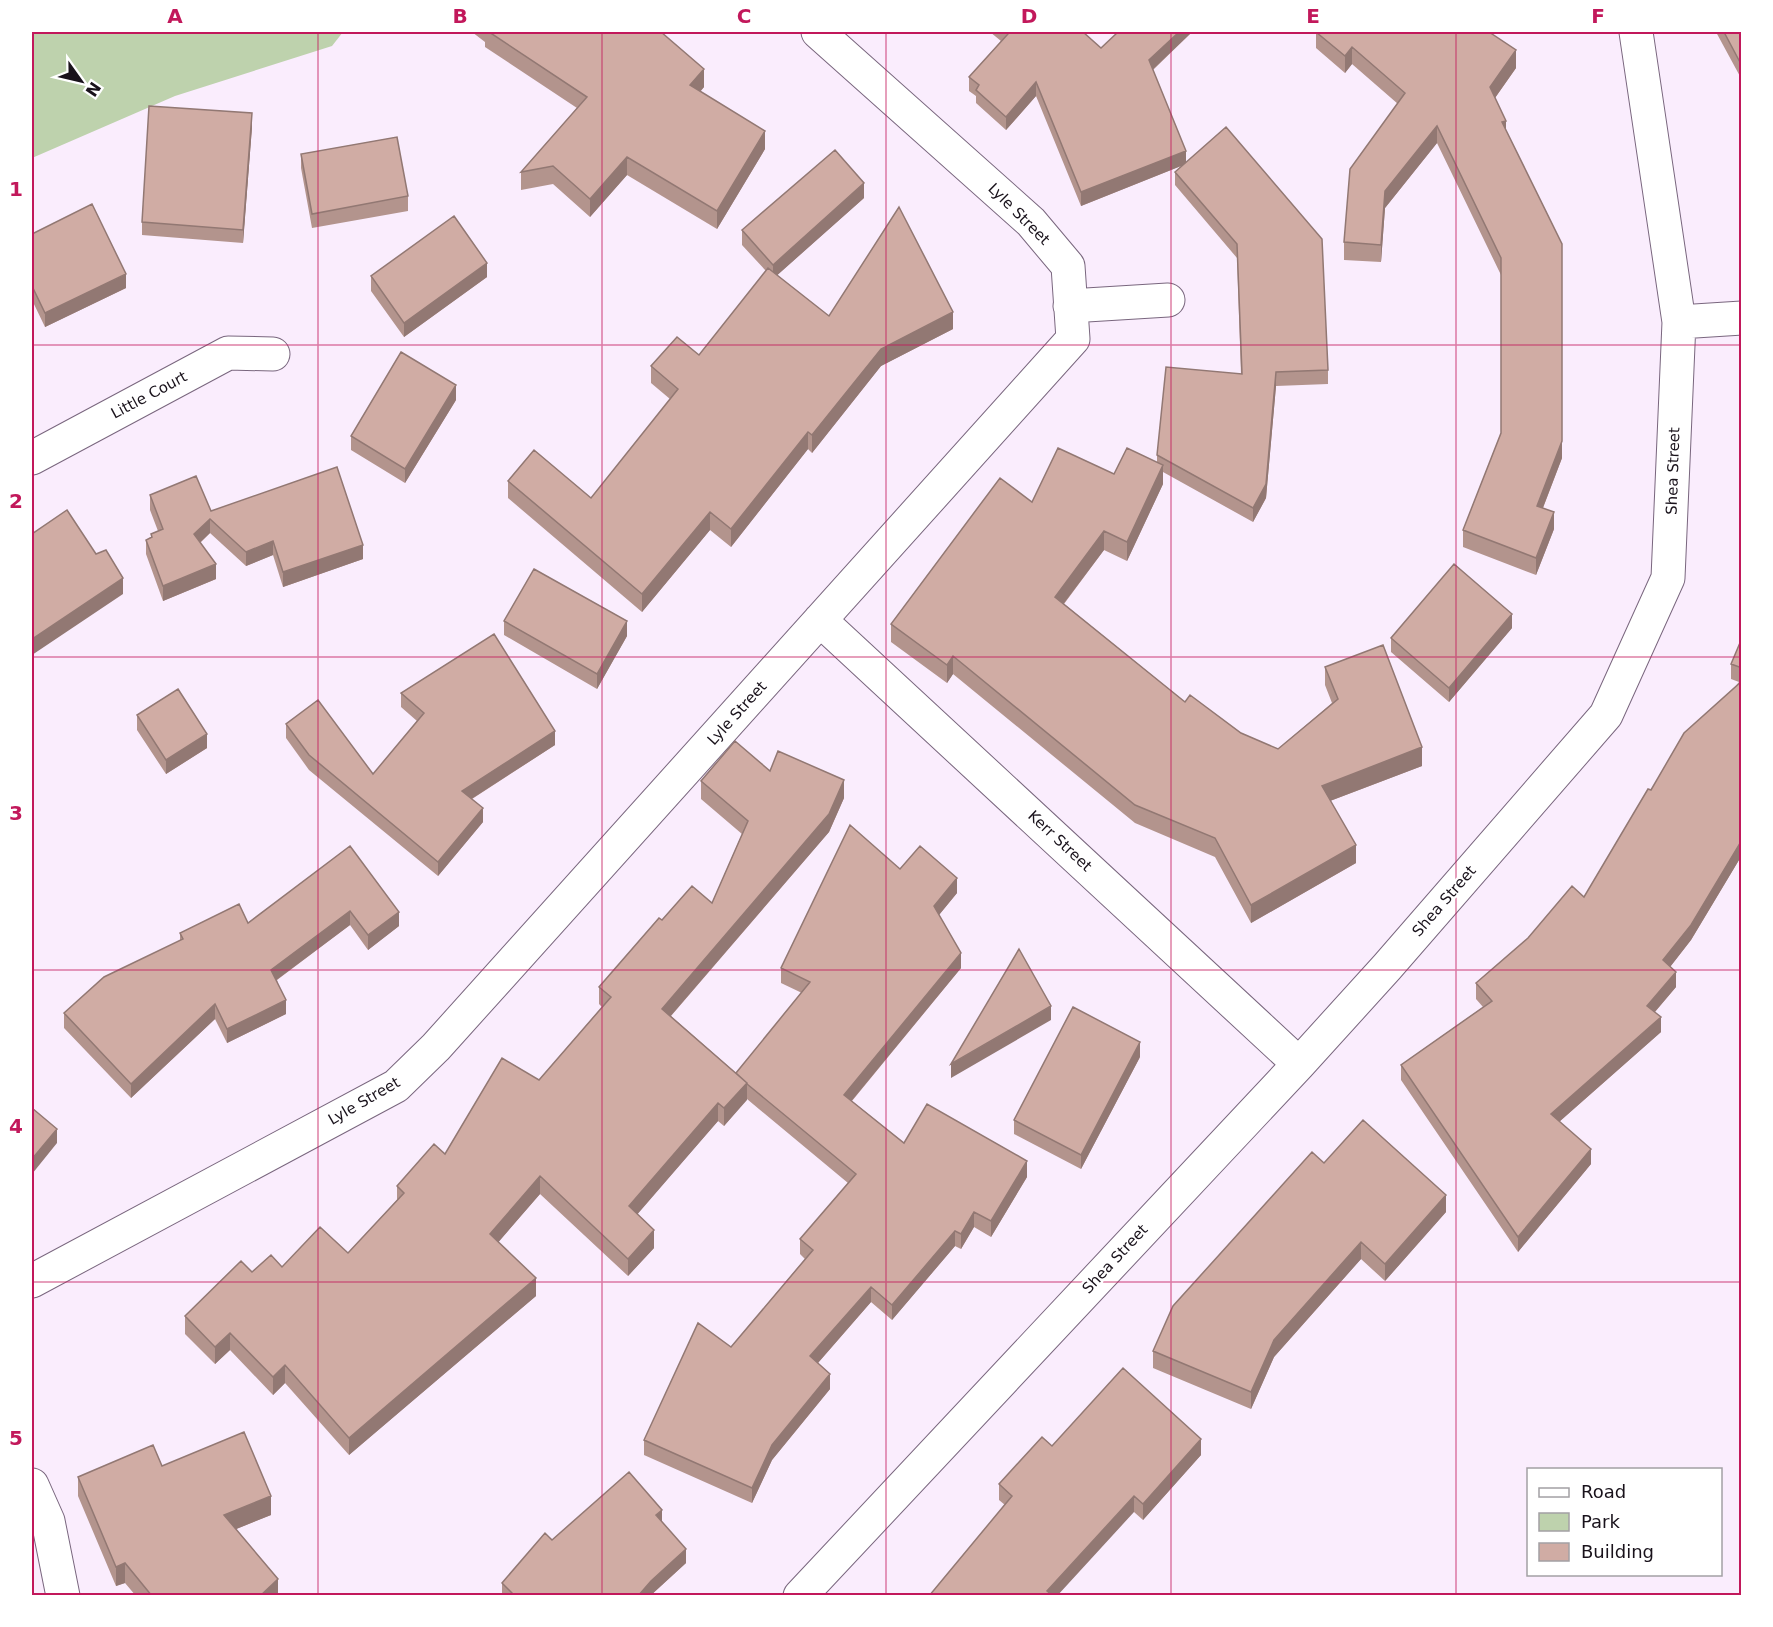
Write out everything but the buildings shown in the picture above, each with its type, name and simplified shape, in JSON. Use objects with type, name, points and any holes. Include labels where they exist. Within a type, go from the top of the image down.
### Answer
[{"type":"street","name":"Lyle Street","points":[[32,1281],[396,1086],[444,1038],[1072,339],[1068,266],[1031,222],[818,32]]},
{"type":"street","name":"Shea Street","points":[[800,1596],[1299,1064],[1387,967],[1606,715],[1668,578],[1679,322],[1635,32]]},
{"type":"street","points":[[1070,306],[1168,300]]},
{"type":"street","points":[[1679,322],[1742,318]]},
{"type":"street","name":"Little Court","points":[[32,458],[228,353],[273,354]]},
{"type":"street","name":"Kerr Street","points":[[820,620],[1299,1064]]},
{"type":"street","points":[[32,1485],[48,1521],[63,1596]]},
{"type":"green space","points":[[32,32],[343,32],[332,46],[175,96],[32,158]]}]
